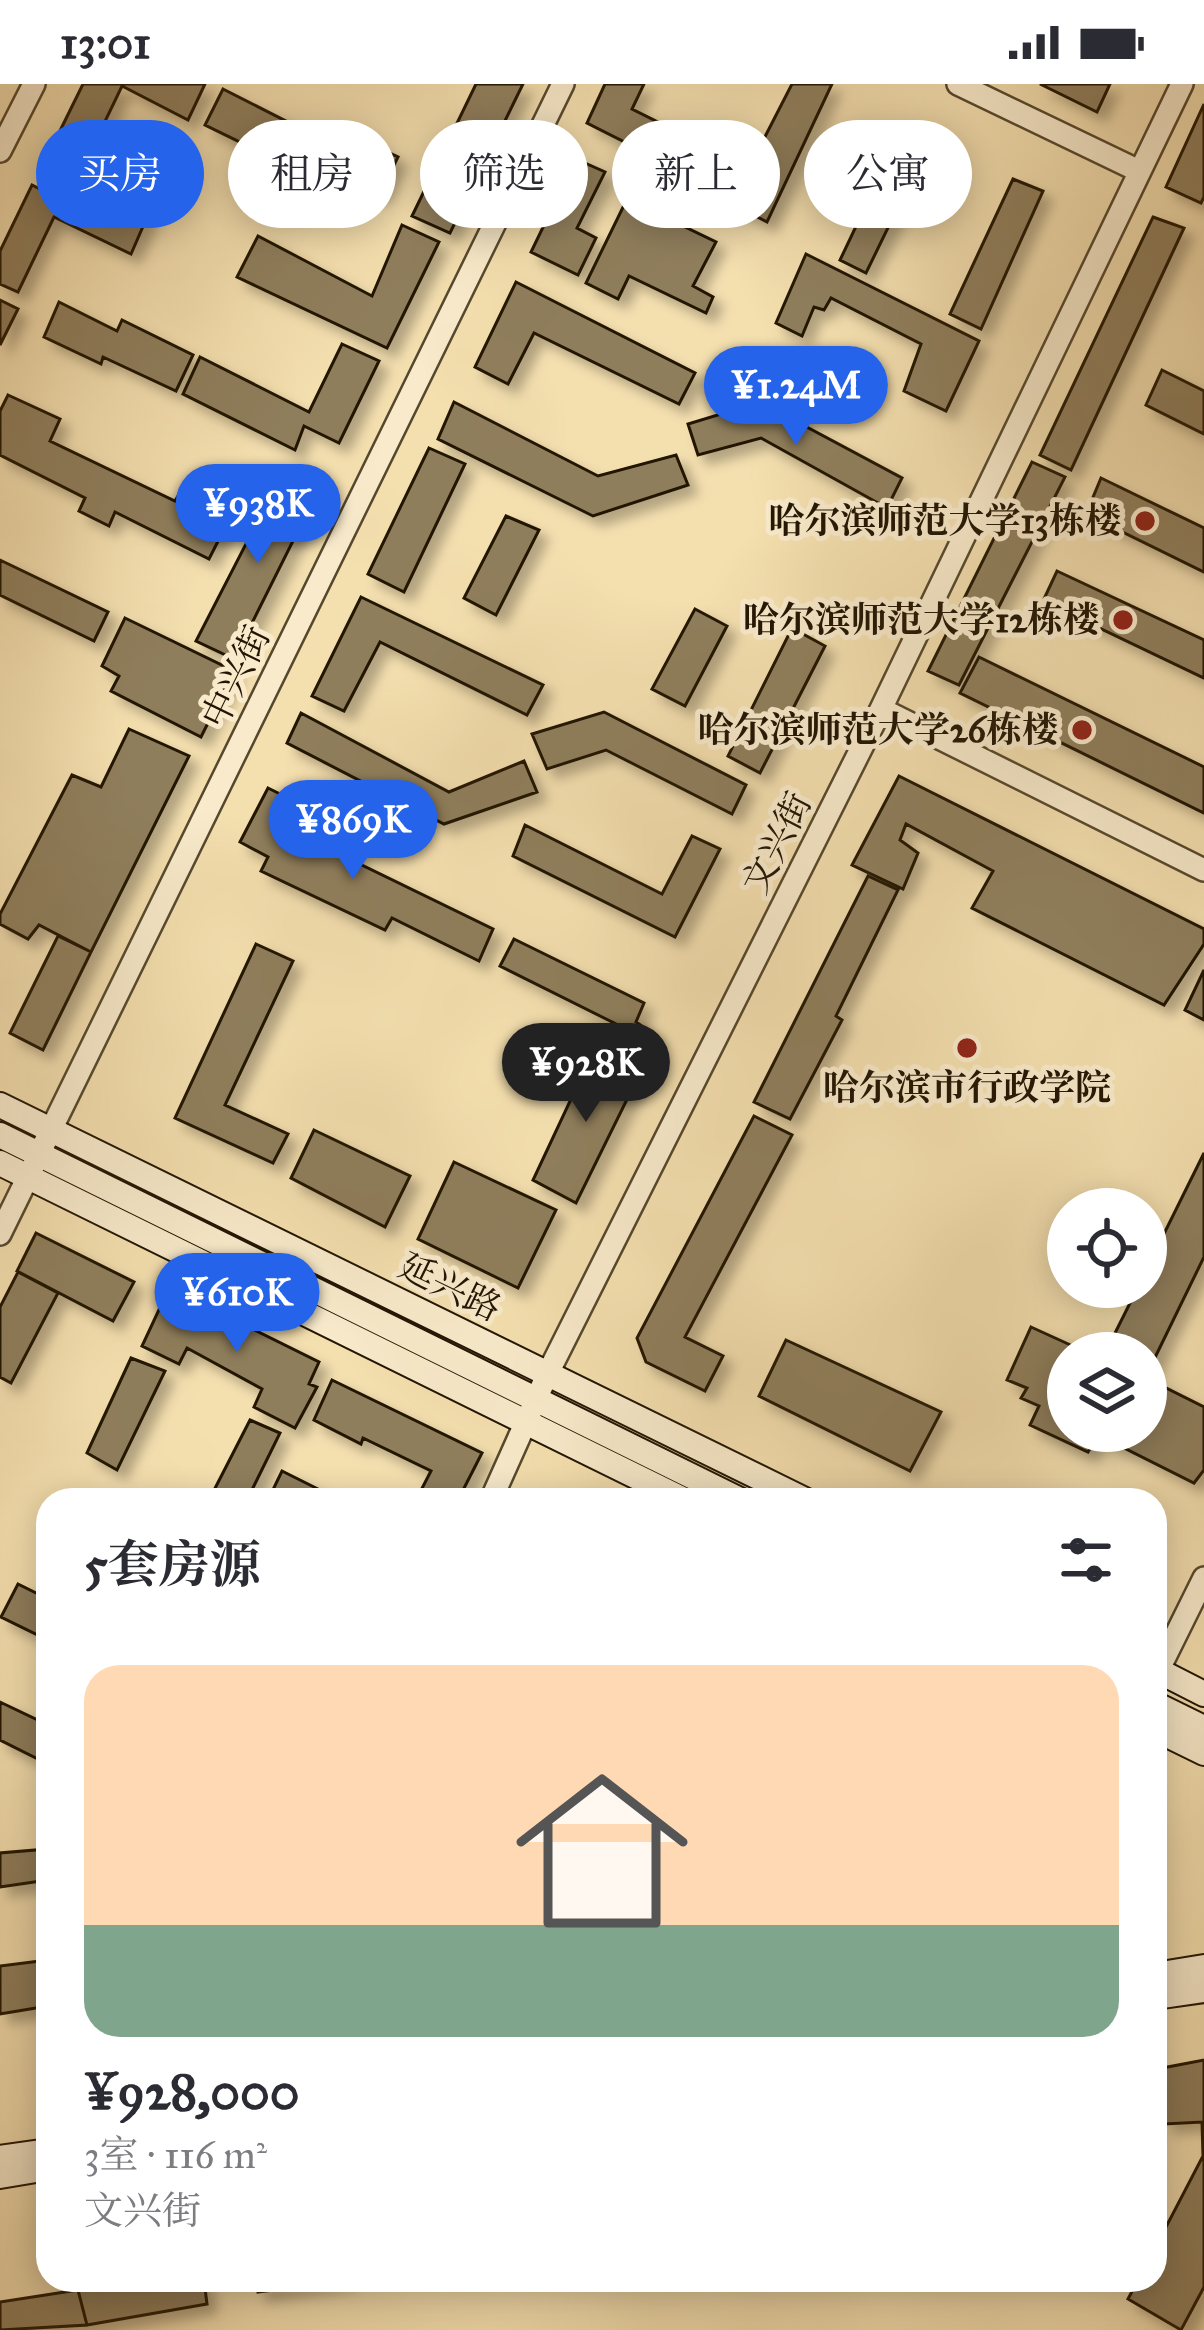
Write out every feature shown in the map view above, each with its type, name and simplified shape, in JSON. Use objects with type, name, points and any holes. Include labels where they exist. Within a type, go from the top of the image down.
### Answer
[{"type":"main road","name":"延兴路","points":[[0,1105],[781,1488]]},
{"type":"main road","points":[[0,1136],[34,1166],[530,1411],[712,1488]]},
{"type":"main road","points":[[0,1163],[34,1166]]},
{"type":"main road","points":[[530,1411],[663,1488]]},
{"type":"main road","points":[[1167,1675],[1204,1694]]},
{"type":"main road","points":[[1167,1710],[1204,1728]]},
{"type":"main road","points":[[1167,1735],[1204,1753]]},
{"type":"main road","points":[[1167,1973],[1204,1967]]},
{"type":"main road","points":[[1167,1995],[1204,1990]]},
{"type":"main road","points":[[0,2158],[36,2153]]},
{"type":"main road","points":[[0,2176],[36,2170]]},
{"type":"street","points":[[0,151],[34,84]]},
{"type":"street","name":"中兴街","points":[[0,1234],[563,84]]},
{"type":"street","points":[[958,84],[1139,172]]},
{"type":"street","name":"文兴街","points":[[496,1488],[547,1375],[881,709],[1182,84]]},
{"type":"street","points":[[881,709],[1204,870]]},
{"type":"street","points":[[1167,1651],[1204,1579]]},
{"type":"building","points":[[83,84],[205,84],[188,120],[122,86],[106,120],[65,120]]},
{"type":"building","points":[[476,84],[523,84],[505,120],[459,120]]},
{"type":"building","points":[[605,84],[644,84],[632,109],[654,120],[612,120],[612,136],[588,121]]},
{"type":"building","points":[[792,84],[832,84],[815,120],[804,120],[804,143],[780,194],[780,120],[774,120]]},
{"type":"building","points":[[1040,84],[1110,84],[1097,112]]},
{"type":"building","points":[[223,89],[284,120],[228,120],[228,136],[205,125]]},
{"type":"building","points":[[1204,104],[1204,197],[1201,203],[1166,187]]},
{"type":"building","points":[[588,164],[605,172],[588,206]]},
{"type":"building","points":[[1013,179],[1043,191],[981,329],[950,314]]},
{"type":"building","points":[[32,185],[36,187],[36,228],[49,228],[18,292],[0,284],[0,251]]},
{"type":"building","points":[[1153,217],[1184,228],[1071,470],[1040,455]]},
{"type":"building","points":[[402,225],[439,242],[387,348],[237,277],[258,236],[372,296]]},
{"type":"building","points":[[77,228],[142,228],[131,254]]},
{"type":"building","points":[[543,228],[577,228],[596,238],[578,275],[531,252]]},
{"type":"building","points":[[613,228],[687,228],[716,242],[693,286],[713,297],[706,313],[629,276],[618,299],[586,283]]},
{"type":"building","points":[[855,228],[888,228],[866,273],[840,260]]},
{"type":"building","points":[[806,254],[979,341],[946,411],[904,391],[921,344],[831,298],[824,310],[814,307],[802,336],[776,323]]},
{"type":"building","points":[[516,282],[695,373],[679,404],[534,333],[508,384],[475,367]]},
{"type":"building","points":[[0,300],[18,309],[0,345]]},
{"type":"building","points":[[59,302],[117,331],[122,320],[193,355],[176,391],[103,357],[101,364],[44,337]]},
{"type":"building","points":[[342,344],[379,361],[339,443],[304,426],[295,450],[183,394],[200,357],[309,412]]},
{"type":"building","points":[[1162,370],[1204,391],[1204,434],[1146,405]]},
{"type":"building","points":[[8,395],[60,419],[50,441],[175,501],[187,481],[237,504],[209,559],[115,512],[109,526],[79,511],[85,498],[0,455],[0,411]]},
{"type":"building","points":[[454,402],[598,476],[676,455],[688,485],[593,516],[438,439]]},
{"type":"building","points":[[760,402],[902,478],[887,508],[761,438],[698,455],[688,424]]},
{"type":"building","points":[[429,448],[465,464],[404,592],[368,574]]},
{"type":"building","points":[[1032,462],[1065,477],[959,685],[928,671]]},
{"type":"building","points":[[284,470],[319,489],[234,659],[196,641]]},
{"type":"building","name":"哈尔滨师范大学13栋楼","points":[[1101,478],[1204,528],[1204,572],[1086,514]]},
{"type":"building","points":[[506,516],[539,530],[496,615],[464,598]]},
{"type":"building","points":[[0,560],[108,612],[94,641],[0,595]]},
{"type":"building","name":"哈尔滨师范大学12栋楼","points":[[1057,571],[1204,640],[1204,678],[1043,601]]},
{"type":"building","points":[[361,597],[543,685],[527,715],[380,642],[344,711],[312,696]]},
{"type":"building","points":[[695,609],[727,626],[685,706],[652,689]]},
{"type":"building","points":[[125,618],[234,671],[201,737],[111,691],[119,676],[102,666]]},
{"type":"building","points":[[792,628],[825,646],[760,773],[728,756]]},
{"type":"building","name":"哈尔滨师范大学26栋楼","points":[[979,657],[1204,767],[1204,813],[960,693]]},
{"type":"building","points":[[604,712],[746,785],[732,814],[606,750],[547,769],[532,734]]},
{"type":"building","points":[[301,713],[449,792],[524,761],[537,792],[444,824],[287,743]]},
{"type":"building","points":[[129,729],[189,756],[91,952],[39,925],[28,939],[0,924],[0,914],[72,775],[101,787]]},
{"type":"building","points":[[899,776],[1204,929],[1204,944],[1164,1005],[972,908],[993,871],[906,824],[900,840],[918,853],[903,889],[852,865]]},
{"type":"building","points":[[268,788],[298,803],[286,828],[493,929],[479,961],[392,918],[385,930],[261,871],[268,857],[240,842]]},
{"type":"building","points":[[525,825],[662,894],[692,836],[720,849],[675,937],[513,856]]},
{"type":"building","points":[[868,876],[898,890],[836,1016],[842,1020],[790,1119],[754,1102]]},
{"type":"building","points":[[58,936],[91,952],[43,1050],[10,1033]]},
{"type":"building","points":[[514,939],[644,1003],[636,1022],[654,1034],[642,1063],[608,1046],[616,1024],[500,966]]},
{"type":"building","points":[[256,944],[293,961],[225,1105],[288,1134],[273,1163],[175,1118]]},
{"type":"building","points":[[1204,970],[1204,1020],[1185,1010]]},
{"type":"building","points":[[594,1050],[641,1071],[576,1203],[533,1180]]},
{"type":"building","points":[[754,1116],[792,1135],[685,1337],[723,1356],[705,1391],[646,1362],[637,1338]]},
{"type":"building","points":[[314,1130],[410,1176],[385,1227],[291,1178]]},
{"type":"building","points":[[1204,1153],[1204,1257],[1167,1333],[1116,1332],[1128,1308],[1167,1308],[1167,1228]]},
{"type":"building","points":[[454,1162],[556,1210],[518,1288],[418,1239]]},
{"type":"building","points":[[36,1233],[134,1282],[113,1321],[17,1271]]},
{"type":"building","points":[[18,1272],[58,1293],[11,1383],[0,1377],[0,1307]]},
{"type":"building","points":[[186,1296],[319,1362],[309,1384],[317,1387],[295,1428],[254,1407],[262,1389],[187,1348],[179,1364],[142,1346],[164,1299],[181,1306]]},
{"type":"building","points":[[1031,1327],[1047,1334],[1047,1433],[1030,1425],[1039,1406],[1021,1398],[1027,1388],[1007,1380]]},
{"type":"building","points":[[786,1340],[941,1412],[910,1471],[759,1396]]},
{"type":"building","points":[[131,1358],[165,1371],[117,1470],[87,1453]]},
{"type":"building","points":[[332,1380],[482,1453],[464,1488],[422,1488],[431,1471],[314,1420]]},
{"type":"building","points":[[1167,1388],[1204,1407],[1204,1470],[1194,1483],[1132,1452],[1167,1452]]},
{"type":"building","points":[[250,1420],[280,1433],[253,1488],[215,1488]]},
{"type":"building","points":[[282,1471],[316,1488],[274,1488]]},
{"type":"building","points":[[18,1584],[36,1593],[36,1634],[1,1617]]},
{"type":"building","points":[[0,1702],[36,1719],[36,1758],[0,1740]]},
{"type":"building","points":[[36,1850],[36,1882],[0,1887],[0,1853]]},
{"type":"building","points":[[36,1962],[36,2008],[0,2014],[0,1966]]},
{"type":"building","points":[[1204,2060],[1204,2287],[1181,2330],[1128,2299],[1132,2292],[1167,2292],[1167,2225],[1203,2156],[1202,2122],[1167,2124],[1167,2067]]},
{"type":"building","points":[[79,2292],[206,2292],[207,2304],[87,2325]]},
{"type":"building","points":[[79,2292],[87,2325],[0,2330],[0,2302]]},
{"type":"place","name":"哈尔滨师范大学13栋楼","points":[[1145,521]]},
{"type":"place","name":"哈尔滨师范大学12栋楼","points":[[1123,620]]},
{"type":"place","name":"哈尔滨师范大学26栋楼","points":[[1082,730]]},
{"type":"place","name":"哈尔滨市行政学院","points":[[967,1048]]}]
